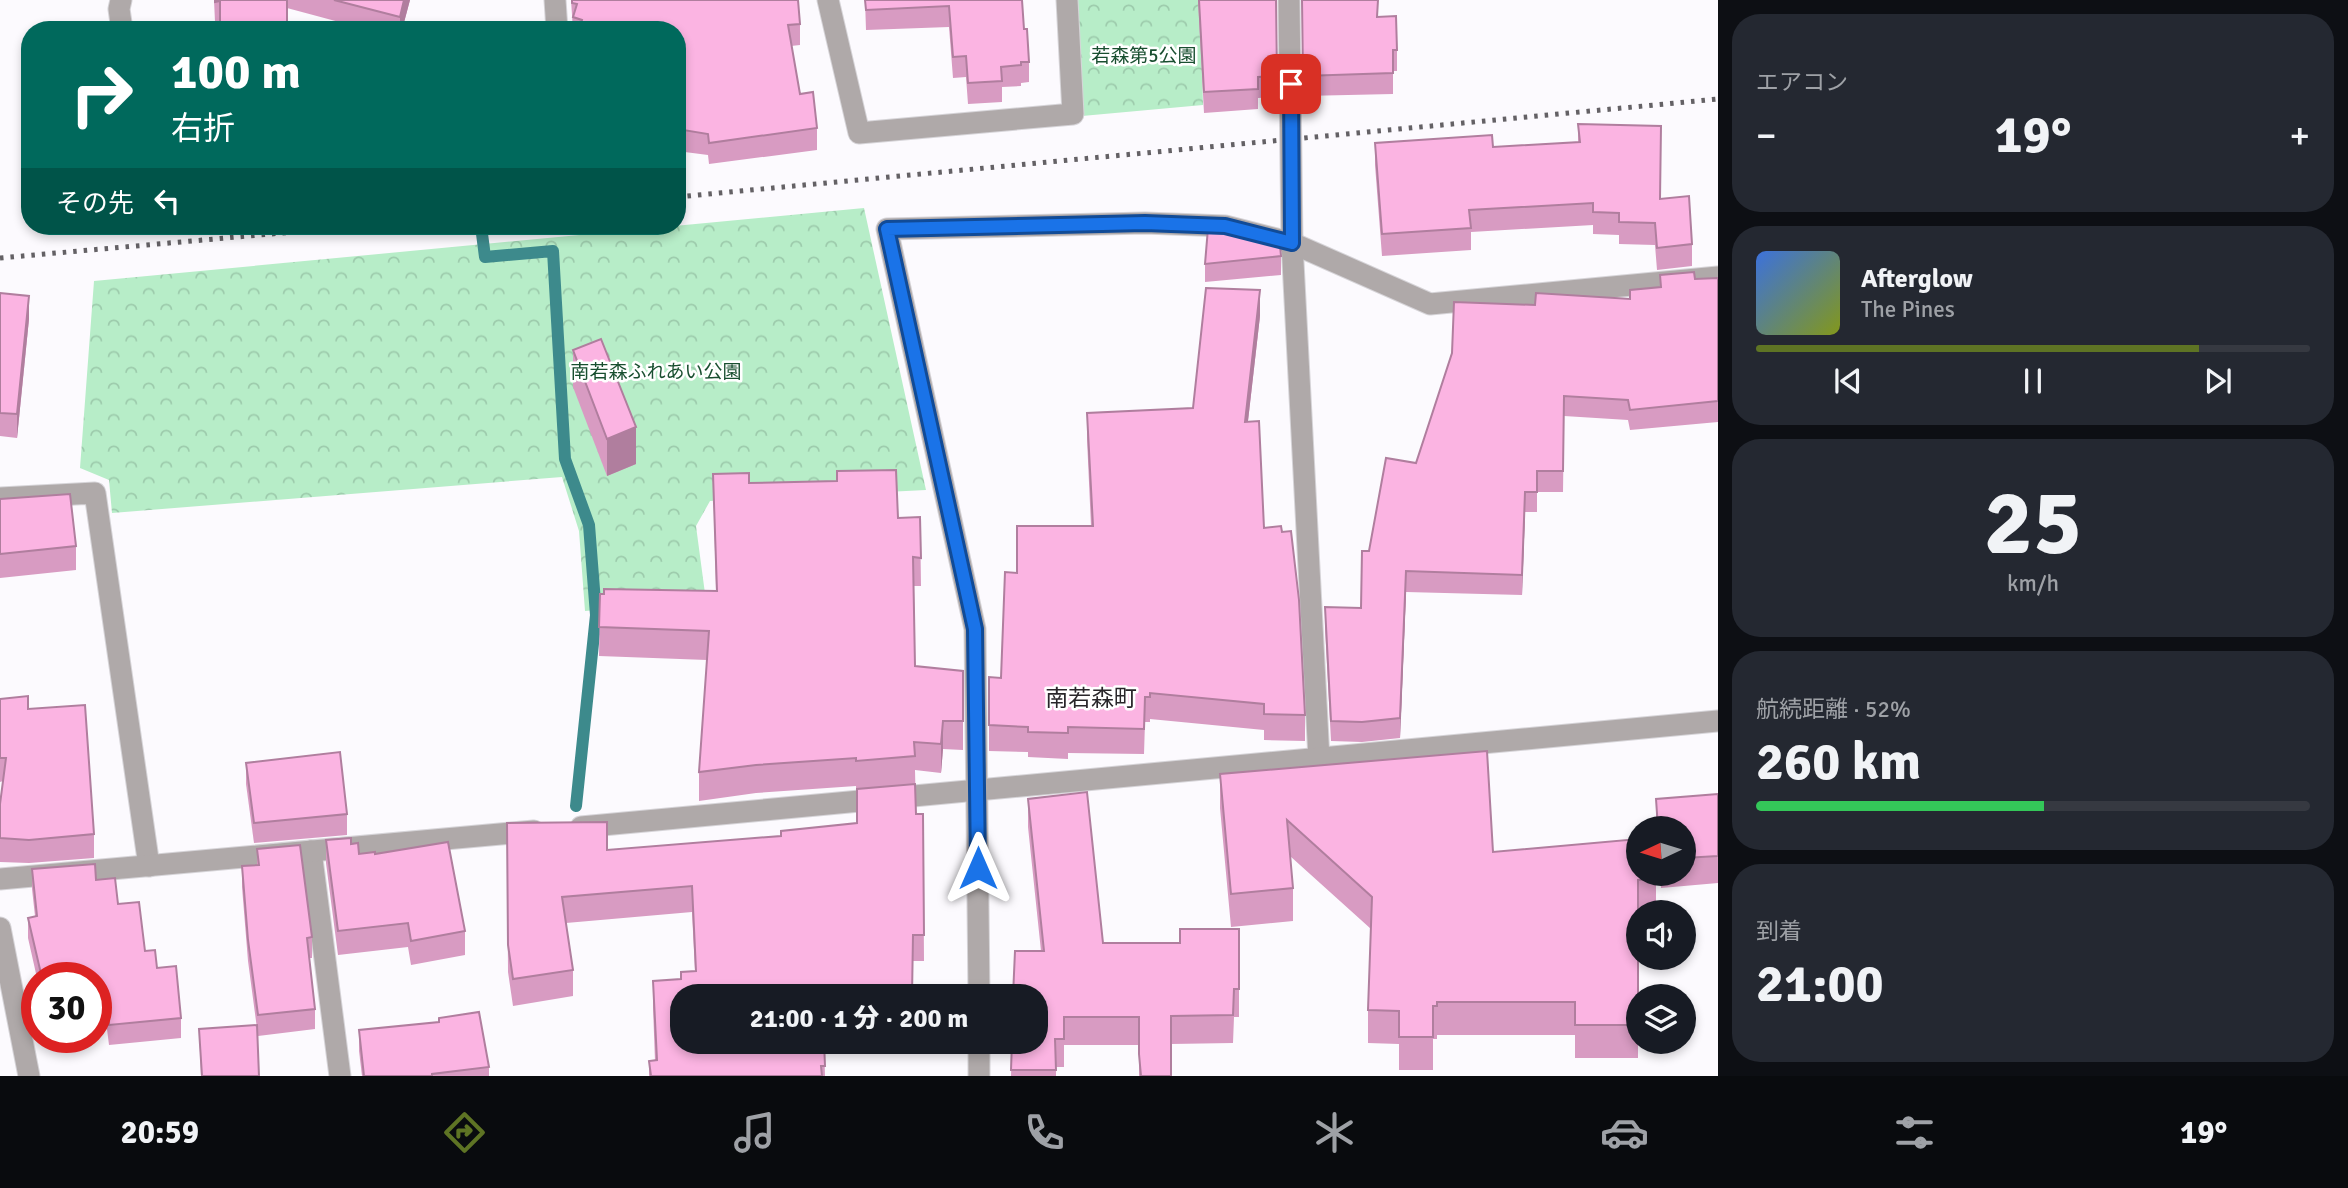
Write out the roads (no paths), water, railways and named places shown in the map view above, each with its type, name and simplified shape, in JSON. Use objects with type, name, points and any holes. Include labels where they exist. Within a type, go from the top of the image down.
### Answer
[{"type":"street","points":[[121,0],[121,21]]},
{"type":"street","points":[[555,0],[557,21]]},
{"type":"street","points":[[828,0],[859,133],[1073,114],[1067,0]]},
{"type":"street","points":[[1289,0],[1292,243],[1319,759]]},
{"type":"street","points":[[979,984],[975,629],[887,229],[1145,223],[1225,226],[1292,243],[1430,304],[1718,278]]},
{"type":"street","points":[[0,498],[95,493],[149,866]]},
{"type":"street","points":[[0,878],[978,792],[1718,721]]},
{"type":"street","points":[[311,851],[340,1076]]},
{"type":"street","points":[[0,928],[29,1076]]},
{"type":"street","points":[[979,1054],[979,1076]]},
{"type":"waterway","points":[[482,235],[485,257],[553,251],[565,459],[589,525],[596,615],[576,806]]},
{"type":"railway","points":[[686,196],[1718,99]]},
{"type":"railway","points":[[0,258],[259,235]]},
{"type":"district","name":"南若森町","points":[[1091,698]]},
{"type":"park label","name":"若森第5公園","points":[[1144,55]]},
{"type":"park label","name":"南若森ふれあい公園","points":[[656,371]]}]
